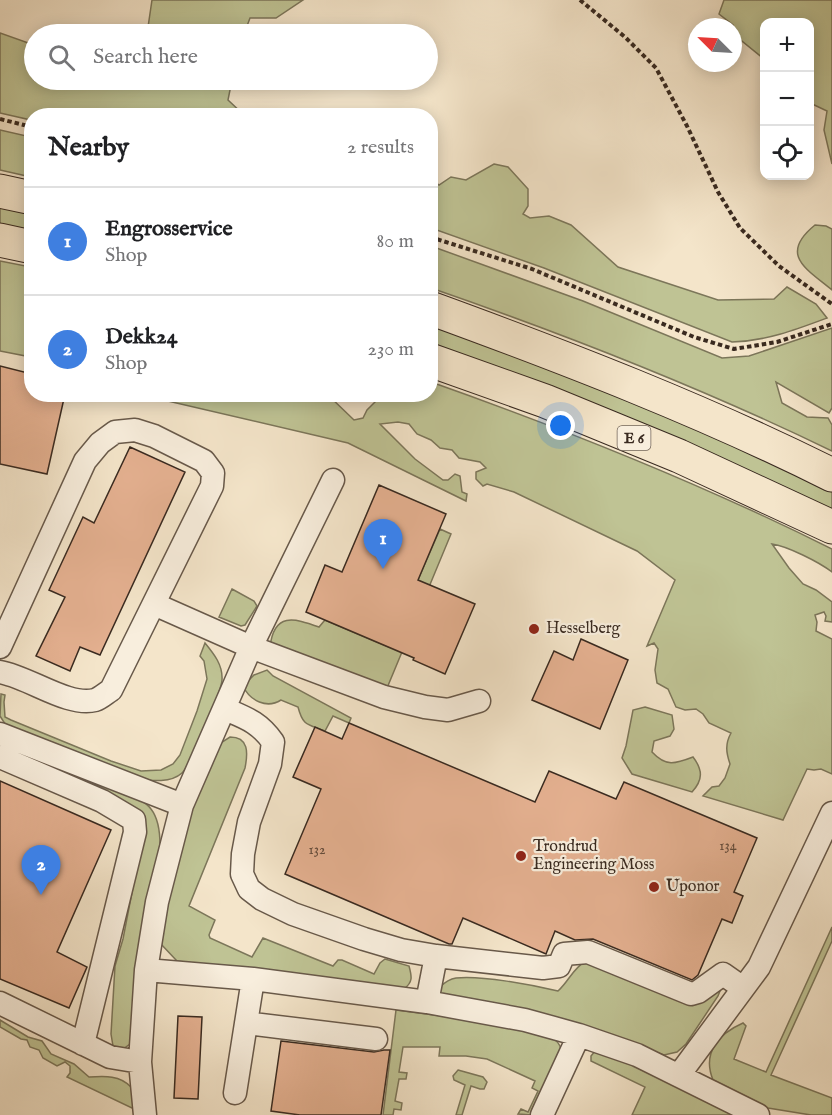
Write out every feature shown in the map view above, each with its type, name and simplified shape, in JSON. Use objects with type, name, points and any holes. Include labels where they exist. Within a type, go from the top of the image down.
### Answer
[{"type":"highway","points":[[0,191],[24,196]]},
{"type":"highway","points":[[0,240],[24,245]]},
{"type":"highway","points":[[438,312],[549,351],[638,387],[832,475]]},
{"type":"highway","name":"E 6","points":[[438,363],[545,401],[679,456],[832,527]]},
{"type":"street","points":[[0,647],[86,461],[100,443],[115,432],[135,430],[153,436],[204,461],[213,472],[212,486],[111,690],[96,700],[78,702],[16,675],[0,672]]},
{"type":"street","points":[[145,1115],[140,1062],[146,970],[157,902],[182,805],[251,647],[333,480]]},
{"type":"street","points":[[154,604],[251,647],[384,697],[414,705],[448,710],[479,701]]},
{"type":"street","points":[[225,709],[254,721],[265,730],[273,742],[270,764],[249,822],[243,854],[242,874],[249,889],[262,899],[333,929],[401,950],[543,968],[559,966],[564,954],[588,952],[691,994],[698,992],[723,974],[743,988]]},
{"type":"street","points":[[2,745],[182,805]]},
{"type":"street","points":[[2,745],[134,820],[135,832],[83,1044]]},
{"type":"street","points":[[679,1075],[759,967],[832,813]]},
{"type":"street","points":[[427,1002],[436,956]]},
{"type":"street","points":[[146,970],[253,979],[427,1002],[525,1020],[637,1055],[754,1114]]},
{"type":"street","points":[[235,1092],[253,979]]},
{"type":"street","points":[[0,1003],[110,1057],[140,1062]]},
{"type":"street","points":[[246,1023],[376,1040]]},
{"type":"street","points":[[542,1115],[579,1035]]},
{"type":"path","points":[[580,0],[625,37],[656,68],[718,192],[740,228],[779,266],[832,304]]},
{"type":"path","points":[[0,119],[24,125]]},
{"type":"path","points":[[438,240],[532,269],[694,337],[734,349],[777,342],[832,324]]},
{"type":"green space","points":[[152,0],[303,0],[276,18],[250,18],[248,24],[148,24]]},
{"type":"green space","points":[[724,0],[832,0],[832,164],[824,130],[827,111],[814,105],[814,18],[760,18],[760,56],[742,41],[742,18],[724,18],[719,14]]},
{"type":"green space","points":[[0,33],[24,41],[24,90],[230,90],[228,100],[237,108],[24,108],[24,118],[0,113]]},
{"type":"green space","points":[[0,130],[24,135],[24,175],[0,170]]},
{"type":"green space","points":[[494,164],[508,167],[528,189],[528,206],[523,214],[530,218],[549,216],[571,225],[618,267],[718,300],[774,299],[787,287],[816,304],[827,318],[769,337],[732,342],[544,268],[438,230],[438,184],[451,177],[466,180]]},
{"type":"green space","points":[[0,205],[24,210],[24,231],[0,226]]},
{"type":"green space","points":[[815,225],[832,229],[832,290],[800,261],[799,245]]},
{"type":"green space","points":[[438,249],[583,301],[722,358],[749,356],[832,328],[832,408],[829,413],[776,382],[782,403],[807,417],[828,418],[832,425],[832,451],[734,406],[533,324],[438,290]]},
{"type":"green space","points":[[0,261],[24,266],[24,356],[0,351]]},
{"type":"green space","points":[[438,327],[649,406],[832,489],[832,511],[438,348]]},
{"type":"green space","points":[[438,385],[634,459],[734,502],[832,549],[832,572],[803,555],[772,544],[803,584],[832,602],[832,622],[825,621],[824,612],[815,615],[816,631],[832,639],[832,774],[821,769],[807,769],[783,820],[703,796],[712,787],[719,786],[725,778],[730,764],[727,748],[731,733],[709,723],[696,709],[685,710],[676,707],[668,689],[657,683],[655,670],[658,649],[654,643],[647,646],[675,580],[637,551],[514,492],[487,484],[483,486],[476,479],[476,472],[486,468],[480,462],[459,458],[452,450],[440,448],[431,440],[417,434],[409,424],[398,422],[380,424],[415,459],[443,480],[448,480],[455,474],[460,476],[462,492],[467,494],[466,501],[348,443],[172,402],[335,402],[354,420],[363,418],[375,402],[438,402]]},
{"type":"green space","points":[[440,529],[451,534],[387,688],[270,647],[276,628],[287,620],[301,621],[319,627],[325,620],[389,647]]},
{"type":"green space","points":[[232,589],[254,601],[257,606],[245,625],[241,626],[219,617]]},
{"type":"green space","points":[[205,643],[219,665],[222,675],[221,686],[186,768],[178,776],[167,780],[138,779],[7,727],[0,716],[1,694],[5,695],[5,717],[11,720],[141,771],[161,770],[173,764],[180,755],[197,711],[207,679],[204,661],[200,656]]},
{"type":"green space","points":[[267,670],[273,676],[351,718],[349,723],[333,716],[325,731],[307,724],[298,707],[281,700],[270,704],[254,699],[243,686],[254,675]]},
{"type":"green space","points":[[645,707],[672,715],[674,729],[670,736],[654,741],[652,752],[662,760],[671,763],[693,757],[699,766],[700,779],[692,792],[632,774],[622,758],[633,710]]},
{"type":"green space","points":[[230,737],[241,740],[246,747],[245,768],[189,906],[215,920],[210,938],[252,957],[263,938],[333,966],[338,960],[342,960],[374,974],[385,959],[409,966],[411,979],[404,989],[177,961],[160,943],[165,903],[185,823],[219,744]]},
{"type":"green space","points":[[65,769],[136,797],[151,809],[158,826],[160,845],[136,970],[130,1044],[123,1049],[117,1050],[113,1046],[111,1034],[115,966],[123,939],[144,830],[62,772]]},
{"type":"green space","points":[[832,927],[832,941],[771,1075],[832,1098],[832,1115],[811,1115],[768,1108],[713,1080],[710,1061],[714,1046],[726,1033],[743,1023],[746,1026],[734,1059],[766,1072]]},
{"type":"green space","points":[[587,960],[720,991],[686,1044],[677,1052],[664,1055],[590,1029],[439,997],[440,987],[445,983],[466,977],[507,981],[558,991]]},
{"type":"green space","points":[[396,1010],[457,1018],[542,1034],[555,1040],[560,1045],[562,1053],[532,1115],[518,1114],[521,1109],[528,1112],[538,1091],[532,1088],[535,1081],[487,1059],[439,1056],[440,1047],[403,1047],[399,1072],[407,1073],[406,1079],[399,1079],[395,1101],[402,1103],[401,1110],[394,1109],[393,1115],[383,1115]]},
{"type":"green space","points":[[0,1020],[28,1037],[42,1041],[51,1054],[74,1064],[89,1077],[112,1077],[127,1083],[131,1087],[134,1109],[67,1077],[70,1073],[70,1066],[65,1062],[57,1066],[43,1058],[39,1050],[30,1047],[27,1040],[0,1027]]},
{"type":"green space","points":[[595,1051],[621,1059],[733,1115],[632,1115],[645,1087],[591,1061],[591,1056]]},
{"type":"green space","points":[[458,1070],[483,1077],[487,1082],[484,1089],[471,1086],[462,1115],[456,1115],[465,1085],[454,1080],[453,1076]]},
{"type":"building","points":[[0,366],[24,372],[24,402],[63,402],[47,474],[0,464]]},
{"type":"building","points":[[130,447],[185,472],[100,655],[80,647],[70,671],[36,656],[65,597],[49,590],[83,517],[94,523]]},
{"type":"building","points":[[379,485],[446,514],[418,580],[475,604],[445,674],[413,660],[414,658],[306,612],[325,565],[342,572]]},
{"type":"building","points":[[581,639],[628,660],[600,729],[532,700],[554,651],[573,660]]},
{"type":"building","name":"Trondrud Engineering Moss","points":[[349,723],[535,802],[549,771],[616,799],[624,782],[757,838],[734,892],[743,896],[732,923],[722,919],[698,975],[692,980],[593,939],[575,940],[555,931],[546,954],[463,918],[452,944],[449,944],[285,874],[321,789],[293,777],[315,727],[342,739]]},
{"type":"building","points":[[0,781],[111,830],[57,952],[87,967],[69,1008],[0,979]]},
{"type":"building","points":[[178,1016],[202,1017],[198,1099],[174,1098]]},
{"type":"building","points":[[281,1041],[374,1052],[390,1050],[381,1115],[300,1115],[271,1111]]},
{"type":"place","name":"Engrosservice","points":[[383,569]]},
{"type":"place","name":"Hesselberg","points":[[534,629]]},
{"type":"place","name":"Trondrud Engineering Moss","points":[[521,856]]},
{"type":"place","name":"Uponor","points":[[654,887]]},
{"type":"place","name":"Dekk24","points":[[41,895]]}]
